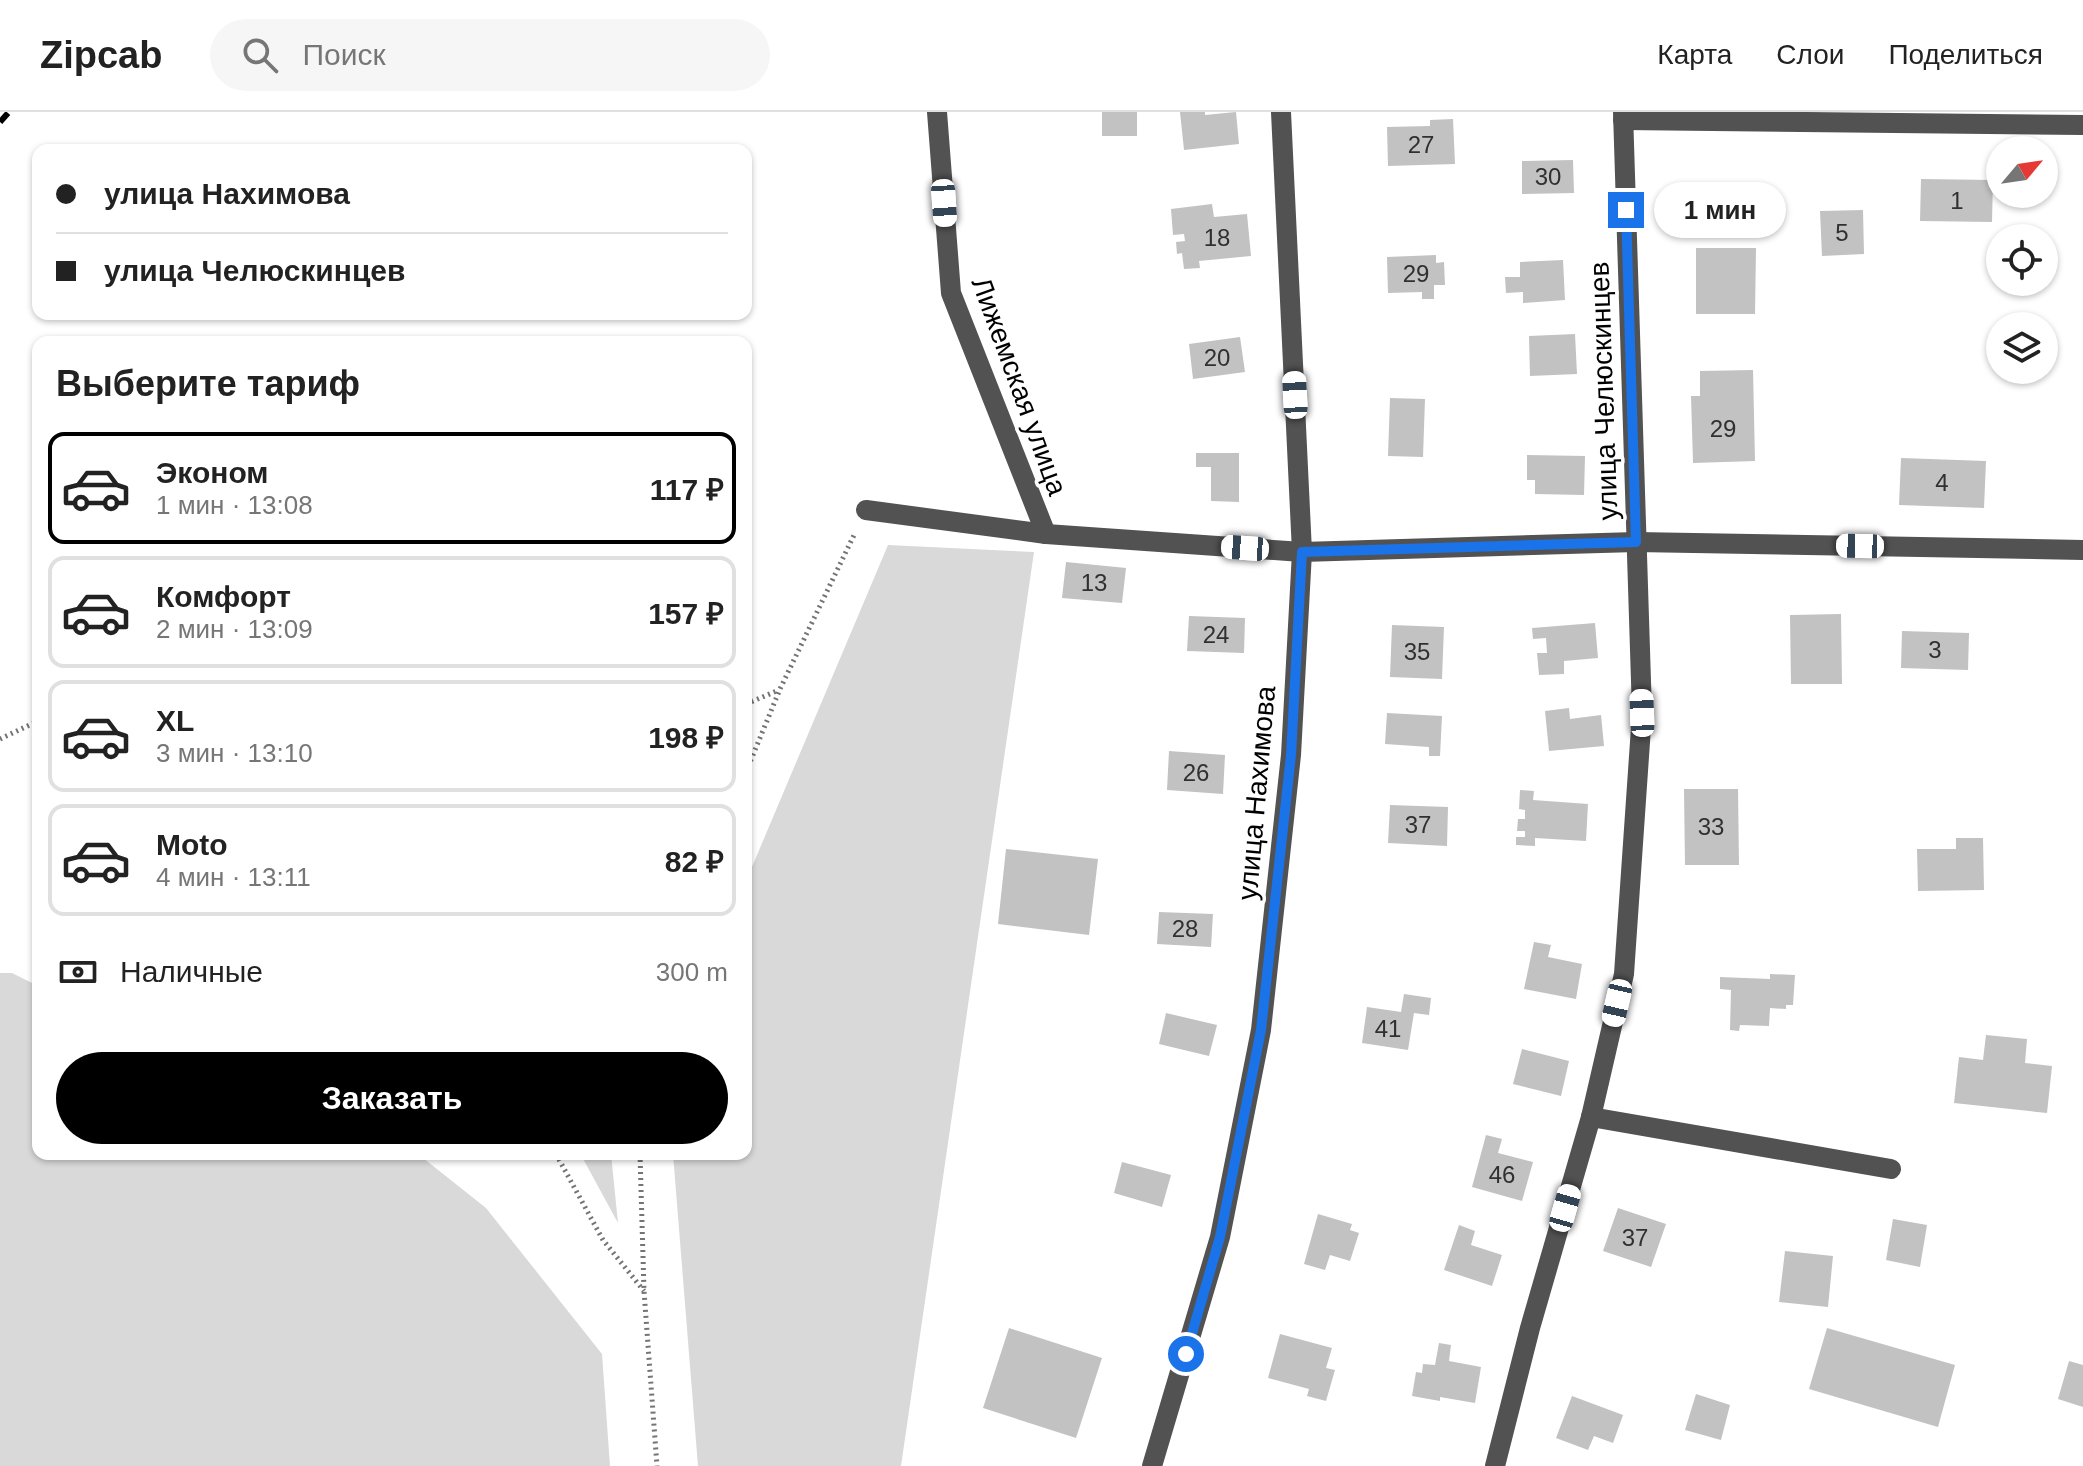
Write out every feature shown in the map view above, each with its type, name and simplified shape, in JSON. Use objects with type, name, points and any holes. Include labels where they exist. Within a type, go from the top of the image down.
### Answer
[{"type":"street","name":"Лижемская улица","points":[[937,112],[951,293],[1046,534]]},
{"type":"street","name":"улица Нахимова","points":[[1152,1466],[1220,1237],[1261,1030],[1291,755],[1302,552],[1281,112]]},
{"type":"street","points":[[1623,116],[2083,125]]},
{"type":"street","name":"улица Челюскинцев","points":[[1495,1466],[1530,1328],[1591,1117],[1624,974],[1642,713],[1623,116]]},
{"type":"street","points":[[866,510],[1046,534],[1302,552],[1636,542],[2083,550]]},
{"type":"street","points":[[1591,1117],[1891,1169]]},
{"type":"path","points":[[752,757],[780,689],[866,510]]},
{"type":"path","points":[[752,701],[780,689]]},
{"type":"path","points":[[0,739],[32,724]]},
{"type":"path","points":[[559,1160],[603,1240],[644,1291]]},
{"type":"path","points":[[640,1160],[644,1291],[657,1466]]},
{"type":"shaded area","points":[[888,545],[1034,552],[901,1466],[698,1466],[673,1160],[752,1160],[752,867]]},
{"type":"shaded area","points":[[0,973],[12,973],[32,983],[32,1160],[426,1160],[486,1208],[602,1354],[610,1466],[0,1466]]},
{"type":"shaded area","points":[[584,1160],[612,1160],[618,1223]]},
{"type":"building","points":[[1102,112],[1137,112],[1137,136],[1102,136]]},
{"type":"building","points":[[1180,112],[1205,112],[1205,115],[1236,112],[1239,144],[1184,150]]},
{"type":"building","points":[[1453,119],[1455,164],[1388,166],[1387,127],[1430,126],[1430,120]]},
{"type":"building","points":[[1573,160],[1574,193],[1522,194],[1522,161]]},
{"type":"building","points":[[1921,179],[1986,180],[1986,208],[1992,208],[1992,222],[1920,221]]},
{"type":"building","points":[[1212,204],[1214,217],[1247,214],[1251,256],[1199,261],[1200,268],[1184,269],[1182,253],[1177,254],[1176,242],[1185,241],[1184,234],[1173,235],[1171,209]]},
{"type":"building","points":[[1863,210],[1864,254],[1822,256],[1820,211]]},
{"type":"building","points":[[1696,248],[1756,248],[1755,314],[1696,314]]},
{"type":"building","points":[[1436,255],[1436,263],[1444,262],[1445,285],[1434,285],[1434,299],[1422,299],[1422,292],[1388,293],[1387,257]]},
{"type":"building","points":[[1563,260],[1565,300],[1523,303],[1523,292],[1506,293],[1505,277],[1520,277],[1520,262]]},
{"type":"building","points":[[1575,334],[1577,374],[1530,376],[1529,336]]},
{"type":"building","points":[[1240,337],[1245,372],[1193,379],[1189,344]]},
{"type":"building","points":[[1753,370],[1755,461],[1693,463],[1691,396],[1700,396],[1700,371]]},
{"type":"building","points":[[1390,398],[1425,399],[1423,457],[1388,456]]},
{"type":"building","points":[[1196,453],[1239,453],[1239,502],[1211,501],[1211,467],[1196,467]]},
{"type":"building","points":[[1527,455],[1585,456],[1584,495],[1535,494],[1535,480],[1527,480]]},
{"type":"building","points":[[1901,458],[1986,461],[1984,508],[1899,505]]},
{"type":"building","points":[[1066,562],[1126,568],[1122,603],[1062,598]]},
{"type":"building","points":[[1841,614],[1842,684],[1791,684],[1790,615]]},
{"type":"building","points":[[1189,616],[1245,618],[1244,653],[1187,651]]},
{"type":"building","points":[[1595,623],[1598,658],[1564,661],[1564,674],[1539,675],[1537,653],[1547,653],[1546,638],[1533,639],[1532,628]]},
{"type":"building","points":[[1392,625],[1444,627],[1442,679],[1390,677]]},
{"type":"building","points":[[1902,631],[1969,633],[1968,670],[1901,668]]},
{"type":"building","points":[[1569,708],[1570,719],[1601,715],[1604,746],[1549,751],[1545,711]]},
{"type":"building","points":[[1387,713],[1442,716],[1440,756],[1429,756],[1429,747],[1385,744]]},
{"type":"building","points":[[1169,751],[1225,755],[1223,794],[1167,790]]},
{"type":"building","points":[[1684,789],[1738,789],[1739,865],[1685,865]]},
{"type":"building","points":[[1520,790],[1534,791],[1533,800],[1588,804],[1586,841],[1535,838],[1535,846],[1516,845],[1516,837],[1525,837],[1525,831],[1517,831],[1518,819],[1525,819],[1525,810],[1519,809]]},
{"type":"building","points":[[1390,805],[1448,807],[1447,846],[1388,843]]},
{"type":"building","points":[[1956,838],[1983,838],[1984,890],[1918,891],[1917,849],[1956,849]]},
{"type":"building","points":[[1006,849],[1098,859],[1089,935],[998,924]]},
{"type":"building","points":[[1159,912],[1213,914],[1211,947],[1157,944]]},
{"type":"building","points":[[1534,942],[1551,945],[1548,957],[1582,964],[1576,999],[1524,989]]},
{"type":"building","points":[[1770,974],[1795,975],[1793,1005],[1786,1005],[1786,1009],[1770,1008],[1769,1026],[1740,1025],[1739,1031],[1730,1030],[1731,990],[1720,989],[1720,977],[1770,979]]},
{"type":"building","points":[[1404,994],[1431,998],[1429,1015],[1414,1013],[1408,1050],[1362,1043],[1367,1007],[1401,1012]]},
{"type":"building","points":[[1166,1013],[1217,1025],[1209,1056],[1159,1044]]},
{"type":"building","points":[[1986,1035],[2027,1039],[2025,1063],[2052,1066],[2047,1113],[1954,1103],[1959,1057],[1983,1060]]},
{"type":"building","points":[[1522,1049],[1569,1061],[1561,1096],[1513,1084]]},
{"type":"building","points":[[1486,1135],[1502,1139],[1498,1153],[1533,1162],[1522,1201],[1472,1187]]},
{"type":"building","points":[[1122,1162],[1171,1175],[1162,1207],[1114,1193]]},
{"type":"building","points":[[1618,1208],[1666,1224],[1651,1267],[1603,1251]]},
{"type":"building","points":[[1318,1214],[1352,1224],[1350,1230],[1359,1233],[1350,1261],[1330,1255],[1325,1270],[1304,1264]]},
{"type":"building","points":[[1893,1219],[1927,1225],[1920,1267],[1886,1260]]},
{"type":"building","points":[[1459,1225],[1475,1231],[1471,1245],[1502,1255],[1492,1286],[1444,1270]]},
{"type":"building","points":[[1785,1251],[1833,1256],[1828,1307],[1779,1302]]},
{"type":"building","points":[[1009,1328],[1102,1358],[1076,1438],[983,1408]]},
{"type":"building","points":[[1827,1328],[1955,1365],[1938,1427],[1809,1389]]},
{"type":"building","points":[[1280,1334],[1332,1348],[1326,1368],[1335,1370],[1326,1401],[1307,1396],[1309,1389],[1268,1378]]},
{"type":"building","points":[[1439,1343],[1451,1345],[1449,1361],[1481,1367],[1475,1403],[1412,1396],[1416,1372],[1422,1373],[1423,1364],[1435,1365]]},
{"type":"building","points":[[2069,1361],[2083,1365],[2083,1407],[2058,1399]]},
{"type":"building","points":[[1696,1394],[1730,1405],[1721,1440],[1685,1430]]},
{"type":"building","points":[[1572,1396],[1623,1415],[1613,1443],[1594,1436],[1588,1450],[1556,1438]]},
{"type":"railway","points":[[0,122],[9,112]]},
{"type":"route","points":[[1186,1354],[1220,1237],[1261,1030],[1291,755],[1302,552],[1636,542],[1626,210]]}]
